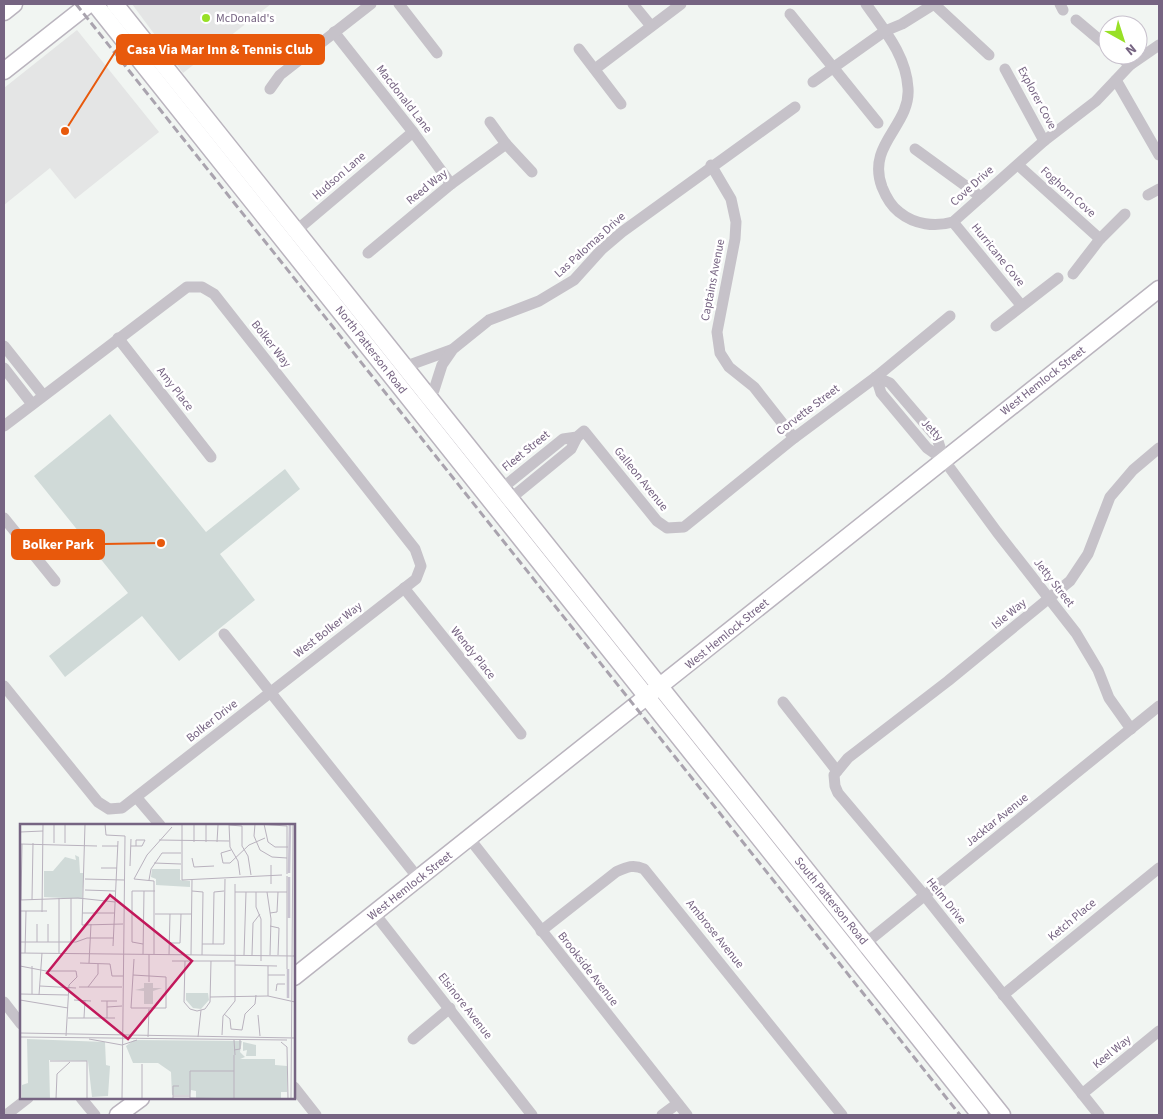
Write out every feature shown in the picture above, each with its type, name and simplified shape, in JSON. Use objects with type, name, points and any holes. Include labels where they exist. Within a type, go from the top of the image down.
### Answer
[{"type":"street","points":[[4,12],[14,4]]},
{"type":"street","points":[[4,71],[89,4]]},
{"type":"street","name":"North Patterson Road","points":[[95,4],[290,236],[404,367],[421,401],[492,504],[646,696]]},
{"type":"street","name":"North Patterson Road","points":[[115,4],[290,236],[421,401],[505,494],[660,686]]},
{"type":"street","points":[[270,89],[280,75],[371,4]]},
{"type":"street","points":[[399,4],[437,52]]},
{"type":"street","points":[[633,4],[651,26]]},
{"type":"street","points":[[595,69],[681,4]]},
{"type":"street","name":"Cove Drive","points":[[866,4],[902,62],[908,91],[900,118],[882,148],[879,159],[880,182],[892,205],[909,219],[933,225],[953,222],[1044,140],[1096,101],[1130,65]]},
{"type":"street","points":[[812,82],[885,32],[934,4],[988,55]]},
{"type":"street","points":[[790,14],[878,123]]},
{"type":"street","points":[[1076,20],[1098,39]]},
{"type":"street","name":"Macdonald Lane","points":[[334,32],[413,132],[451,184]]},
{"type":"street","name":"Cove Drive","points":[[1148,52],[1159,44]]},
{"type":"street","points":[[579,49],[622,104]]},
{"type":"street","name":"Explorer Cove","points":[[1005,69],[1044,140]]},
{"type":"street","points":[[1116,80],[1159,156]]},
{"type":"street","name":"Las Palomas Drive","points":[[421,401],[434,390],[442,366],[453,349],[489,320],[548,297],[574,280],[602,249],[622,232],[711,165],[795,107]]},
{"type":"street","points":[[490,122],[506,144],[532,172]]},
{"type":"street","name":"Hudson Lane","points":[[290,236],[413,132]]},
{"type":"street","name":"Reed Way","points":[[368,253],[451,184],[506,144]]},
{"type":"street","points":[[915,149],[981,197]]},
{"type":"street","name":"Captains Avenue","points":[[711,165],[731,199],[736,222],[735,239],[718,325],[720,353],[729,367],[754,387],[794,438]]},
{"type":"street","name":"Foghorn Cove","points":[[1018,165],[1100,239]]},
{"type":"street","points":[[1148,196],[1159,189]]},
{"type":"street","points":[[1073,274],[1100,239],[1125,214]]},
{"type":"street","name":"Hurricane Cove","points":[[953,222],[1021,305]]},
{"type":"street","points":[[996,326],[1058,278]]},
{"type":"street","name":"Bolker Way","points":[[32,404],[186,287],[202,287],[214,294],[415,549],[421,566],[416,579],[404,588]]},
{"type":"street","name":"West Hemlock Street","points":[[295,976],[1159,289]]},
{"type":"street","name":"Corvette Street","points":[[684,527],[794,438],[876,377],[950,316]]},
{"type":"street","name":"Amy Place","points":[[118,338],[211,457]]},
{"type":"street","points":[[4,346],[43,395]]},
{"type":"street","points":[[404,367],[453,349]]},
{"type":"street","points":[[4,368],[32,404],[4,426]]},
{"type":"street","name":"Jetty","points":[[876,377],[880,392],[927,448],[944,460]]},
{"type":"street","name":"Galleon Avenue","points":[[505,494],[571,449],[581,434],[657,521],[667,528],[684,527]]},
{"type":"street","name":"Isle Way","points":[[837,771],[848,758],[1049,600],[1080,568],[1088,554],[1103,512],[1120,484],[1159,448]]},
{"type":"street","name":"Jetty Street","points":[[944,460],[1087,648],[1109,698],[1131,729]]},
{"type":"street","points":[[492,504],[505,494]]},
{"type":"street","points":[[4,518],[55,581]]},
{"type":"street","name":"West Bolker Way","points":[[270,693],[404,588]]},
{"type":"street","name":"Wendy Place","points":[[404,588],[521,734]]},
{"type":"street","points":[[224,634],[419,879]]},
{"type":"street","name":"Bolker Drive","points":[[4,686],[98,802],[109,809],[119,809],[137,798],[270,693]]},
{"type":"street","name":"South Patterson Road","points":[[660,686],[1002,1115]]},
{"type":"street","name":"South Patterson Road","points":[[646,696],[980,1115]]},
{"type":"street","points":[[783,702],[837,771]]},
{"type":"street","name":"Jacktar Avenue","points":[[852,955],[1159,706]]},
{"type":"street","name":"Helm Drive","points":[[837,771],[834,781],[838,793],[925,896],[1099,1115]]},
{"type":"street","points":[[137,798],[159,824]]},
{"type":"street","name":"Brookside Avenue","points":[[469,838],[687,1115]]},
{"type":"street","name":"Ambrose Avenue","points":[[541,931],[616,872],[627,866],[636,866],[644,869],[842,1115]]},
{"type":"street","name":"Ketch Place","points":[[1003,995],[1159,868]]},
{"type":"street","name":"Elsinore Avenue","points":[[374,914],[450,1008],[532,1115]]},
{"type":"street","points":[[4,1002],[20,1023]]},
{"type":"street","points":[[414,1038],[450,1008]]},
{"type":"street","name":"Keel Way","points":[[1082,1094],[1159,1031]]},
{"type":"street","points":[[295,1088],[316,1115]]},
{"type":"street","points":[[6,1115],[27,1099]]},
{"type":"street","points":[[82,1099],[95,1115]]},
{"type":"street","points":[[118,1115],[139,1099]]},
{"type":"street","points":[[662,1115],[677,1104]]},
{"type":"shaded area","points":[[132,4],[271,4],[183,73]]},
{"type":"shaded area","points":[[77,30],[159,132],[75,199],[50,168],[4,205],[4,88]]},
{"type":"shaded area","points":[[110,414],[206,532],[285,469],[300,489],[220,554],[255,600],[179,661],[142,616],[65,677],[49,656],[128,593],[34,476]]},
{"type":"railway","points":[[76,4],[960,1115]]},
{"type":"place","name":"McDonald's","points":[[206,18]]},
{"type":"place","name":"Casa Via Mar Inn & Tennis Club","points":[[65,131]]},
{"type":"place","name":"Bolker Park","points":[[161,543]]}]
